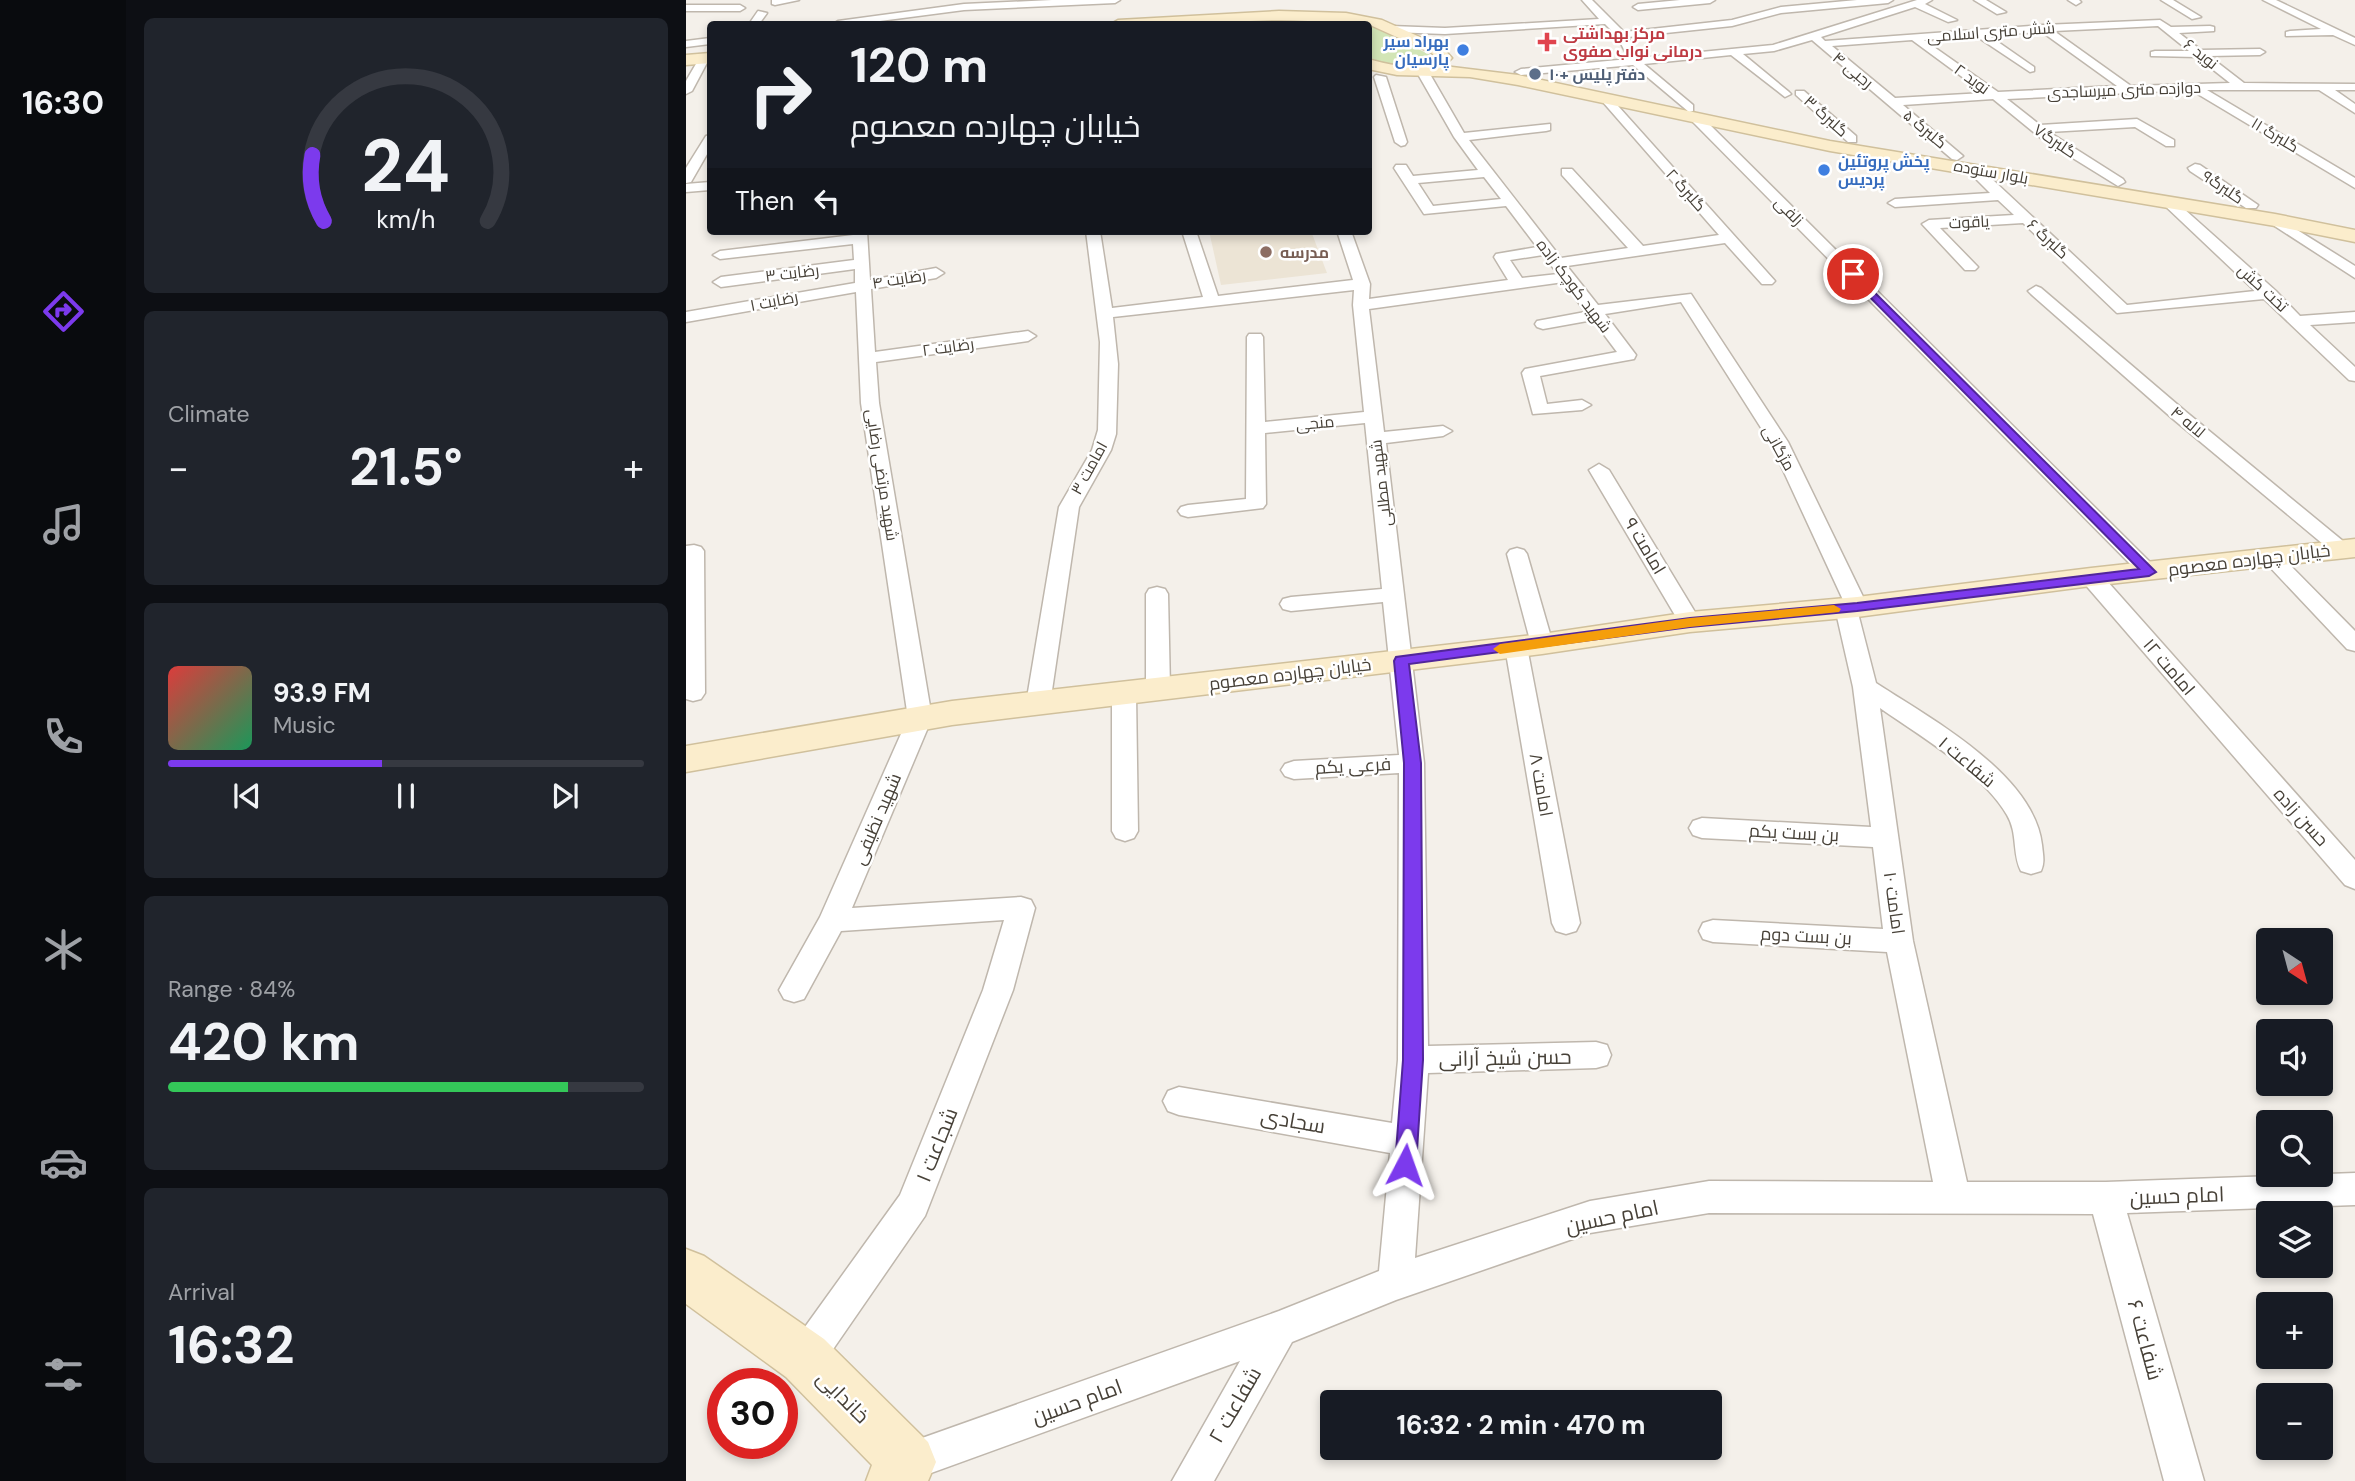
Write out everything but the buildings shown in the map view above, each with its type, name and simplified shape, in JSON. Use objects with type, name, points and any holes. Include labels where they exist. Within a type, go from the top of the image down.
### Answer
[{"type":"main road","points":[[1326,21],[1354,12]]},
{"type":"main road","points":[[1280,20],[1354,12]]},
{"type":"main road","name":"بلوار ستوده","points":[[1354,12],[1431,47],[1521,72],[1830,146],[2275,220],[2355,236]]},
{"type":"main road","points":[[1188,21],[1334,19]]},
{"type":"main road","points":[[1415,69],[1442,61],[1444,55],[1431,47]]},
{"type":"main road","points":[[686,60],[707,58]]},
{"type":"main road","name":"بلوار ستوده","points":[[1372,65],[1388,69],[1470,72],[1605,99],[2251,205],[2355,225]]},
{"type":"main road","name":"خیابان چهارده معصوم","points":[[686,759],[920,718],[1402,661],[1690,622],[1852,608],[2091,577],[2348,549]]},
{"type":"main road","name":"خاندایی","points":[[686,1274],[805,1358],[901,1472]]},
{"type":"street","points":[[775,2],[794,0]]},
{"type":"street","points":[[861,21],[937,11],[965,4],[1115,0]]},
{"type":"street","points":[[1587,0],[1621,34],[1636,62]]},
{"type":"street","points":[[1628,0],[1659,23]]},
{"type":"street","points":[[1638,7],[1710,0]]},
{"type":"street","name":"رجبی ۴","points":[[1769,0],[1892,102]]},
{"type":"street","points":[[1621,34],[1659,23],[1732,23],[1781,10],[1888,0]]},
{"type":"street","points":[[1979,0],[2001,12]]},
{"type":"street","points":[[2166,0],[2196,17]]},
{"type":"street","points":[[2268,0],[2320,24],[2339,28],[2355,42]]},
{"type":"street","points":[[1521,72],[1587,72],[1636,62],[1786,46],[1819,40],[1922,2],[1952,20]]},
{"type":"street","points":[[686,8],[740,8]]},
{"type":"street","points":[[937,11],[945,21]]},
{"type":"street","points":[[756,21],[762,13]]},
{"type":"street","points":[[1391,29],[1445,31],[1609,21]]},
{"type":"street","name":"شش متری اسلامی","points":[[1819,40],[2043,28],[2165,26],[2210,29]]},
{"type":"street","name":"نوید ۶","points":[[2165,26],[2241,86]]},
{"type":"street","points":[[2043,28],[2127,88]]},
{"type":"street","points":[[2290,34],[2339,28]]},
{"type":"street","points":[[1431,47],[1431,36],[1445,31]]},
{"type":"street","points":[[1979,33],[2030,69]]},
{"type":"street","name":"نوید ۲","points":[[1914,37],[1996,96]]},
{"type":"street","points":[[686,44],[707,41]]},
{"type":"street","points":[[2155,54],[2260,52]]},
{"type":"street","points":[[1735,53],[1785,94]]},
{"type":"street","points":[[686,91],[707,58]]},
{"type":"street","name":"زلفی","points":[[1636,62],[1693,113],[2149,572]]},
{"type":"street","points":[[1401,142],[1374,78],[1415,69]]},
{"type":"street","name":"شهید کوچک زاده","points":[[1415,69],[1486,173],[1628,355],[1531,373],[1539,410],[1583,405]]},
{"type":"street","points":[[2270,86],[2288,98]]},
{"type":"street","points":[[2320,86],[2355,109]]},
{"type":"street","name":"دوازده متری میرساجدی","points":[[1892,102],[2127,88],[2355,87]]},
{"type":"street","name":"گلبرگ ۱۱","points":[[2195,88],[2355,184]]},
{"type":"street","name":"گلبرگ ۳","points":[[1800,93],[1852,139]]},
{"type":"street","name":"گلبرگ۷","points":[[1996,96],[2036,129],[2118,183]]},
{"type":"street","name":"گلبرگ ۲","points":[[1605,99],[1768,281]]},
{"type":"street","name":"گلبرگ ۵","points":[[1892,102],[1957,156]]},
{"type":"street","points":[[2036,129],[2137,123],[2170,143]]},
{"type":"street","points":[[1460,137],[1546,127]]},
{"type":"street","points":[[686,179],[706,137]]},
{"type":"street","name":"گلبرگ۹","points":[[2195,168],[2251,205]]},
{"type":"street","name":"گلبرگ ۶","points":[[1973,169],[2123,310],[2270,294]]},
{"type":"street","points":[[1584,170],[1567,172],[1639,251]]},
{"type":"street","points":[[1486,173],[1405,174],[1429,211],[1509,202]]},
{"type":"street","points":[[686,188],[707,186]]},
{"type":"street","points":[[1895,203],[2002,196]]},
{"type":"street","name":"تخت کش","points":[[2169,203],[2270,294],[2355,376]]},
{"type":"street","name":"یاقوت","points":[[1970,267],[1929,224],[2026,219]]},
{"type":"street","points":[[2275,220],[2355,273]]},
{"type":"street","points":[[720,255],[860,235]]},
{"type":"street","name":"شهید مرتضی رضایی","points":[[860,235],[870,404],[920,718]]},
{"type":"street","name":"امامت ۳","points":[[1038,704],[1069,508],[1072,498],[1088,475],[1106,440],[1110,384],[1106,313],[1094,235]]},
{"type":"street","points":[[1190,235],[1212,302]]},
{"type":"street","points":[[1106,313],[1362,285],[1345,235]]},
{"type":"street","points":[[1518,284],[1501,257],[1639,251],[1729,238]]},
{"type":"street","name":"رضایت ۴","points":[[934,256],[939,293]]},
{"type":"street","name":"رضایت ۳","points":[[721,282],[862,264]]},
{"type":"street","name":"رضایت ۴","points":[[863,284],[936,273]]},
{"type":"street","points":[[1361,305],[1567,277]]},
{"type":"street","name":"رضایت ۱","points":[[686,317],[863,284]]},
{"type":"street","name":"شهید مطلبی","points":[[1362,285],[1361,305],[1412,763],[1413,1060],[1396,1282]]},
{"type":"street","name":"لاله ۴","points":[[2036,291],[2179,415],[2348,549]]},
{"type":"street","name":"مژگانی","points":[[1594,313],[1685,297],[1779,442],[1852,608]]},
{"type":"street","points":[[1543,324],[1594,313]]},
{"type":"street","points":[[2298,321],[2355,317]]},
{"type":"street","name":"رضایت ۲","points":[[867,358],[1028,336]]},
{"type":"street","points":[[1188,511],[1256,504],[1255,337]]},
{"type":"street","name":"منجی","points":[[1256,428],[1373,417]]},
{"type":"street","points":[[1376,439],[1443,431]]},
{"type":"street","name":"امامت ۹","points":[[1599,470],[1690,622]]},
{"type":"street","points":[[686,552],[694,551],[693,692]]},
{"type":"street","name":"امامت ۸","points":[[1517,554],[1566,923]]},
{"type":"street","points":[[2272,558],[2355,645]]},
{"type":"street","name":"امامت ۱۲","points":[[2091,577],[2247,756]]},
{"type":"street","points":[[1157,594],[1158,689]]},
{"type":"street","points":[[1291,604],[1394,594]]},
{"type":"street","name":"امامت ۱۰","points":[[1852,608],[1899,942],[1953,1196]]},
{"type":"street","name":"شفاعت ۱","points":[[1865,687],[1957,751],[1993,781],[2026,825],[2031,864]]},
{"type":"street","points":[[1124,693],[1125,831]]},
{"type":"street","name":"شهید نظیفی","points":[[794,990],[833,920],[920,718]]},
{"type":"street","name":"حسن زاده","points":[[2247,756],[2355,878]]},
{"type":"street","name":"فرعی یکم","points":[[1294,770],[1412,763]]},
{"type":"street","name":"بن بست یکم","points":[[1702,828],[1885,838]]},
{"type":"street","name":"شجاعت ۱","points":[[805,1358],[913,1205],[998,990],[1021,908],[833,920]]},
{"type":"street","name":"بن بست دوم","points":[[1713,931],[1899,942]]},
{"type":"street","name":"حسن شیخ آرانی","points":[[1413,1060],[1596,1055]]},
{"type":"street","name":"سجادی","points":[[1179,1101],[1407,1141]]},
{"type":"street","name":"امام حسین","points":[[901,1472],[1396,1282],[1590,1217],[1709,1197],[2106,1198],[2355,1189]]},
{"type":"street","name":"شفاعت ۶","points":[[2106,1198],[2184,1481]]},
{"type":"street","name":"شفاعت ۲","points":[[1192,1481],[1279,1329]]},
{"type":"shaded area","name":"مدرسه","points":[[1210,235],[1313,235],[1327,273],[1221,285]]},
{"type":"green space","points":[[1372,26],[1434,57],[1431,62],[1407,66],[1372,58]]},
{"type":"slow traffic","points":[[1500,649],[1690,622],[1834,609]]},
{"type":"place","name":"مرکز بهداشتی درمانی نواب صفوی","points":[[1547,42]]},
{"type":"place","name":"بهراد سیر پارسیان","points":[[1463,50]]},
{"type":"place","name":"دفتر پلیس +۱۰","points":[[1535,74]]},
{"type":"place","name":"پخش پروتئین پردیس","points":[[1824,170]]},
{"type":"place","name":"مدرسه","points":[[1266,252]]},
{"type":"route","points":[[1405,1165],[1413,1060],[1412,763],[1402,661],[1690,622],[1857,607],[2149,572],[1853,274]]}]
